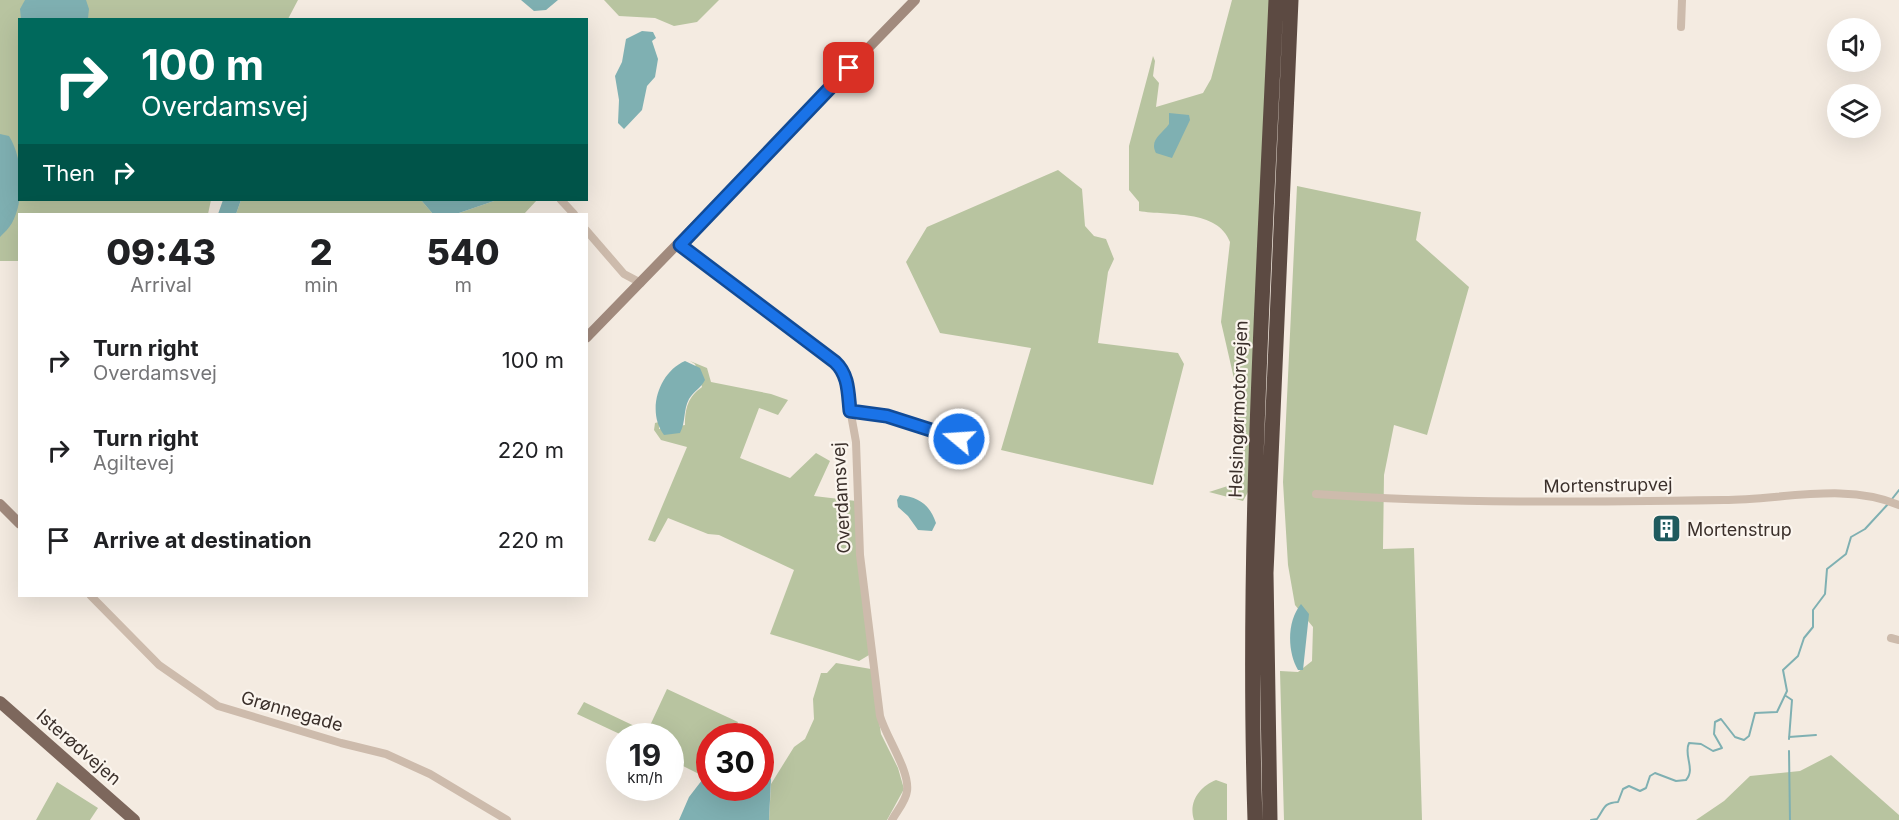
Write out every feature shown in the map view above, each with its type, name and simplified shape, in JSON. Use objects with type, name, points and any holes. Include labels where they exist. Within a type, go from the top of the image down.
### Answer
[{"type":"highway","name":"Helsingørmotorvejen","points":[[1256,820],[1251,675],[1252,560],[1276,0]]},
{"type":"highway","name":"Helsingørmotorvejen","points":[[1270,820],[1266,573],[1291,0]]},
{"type":"main road","name":"Isterødvejen","points":[[0,702],[134,820]]},
{"type":"street","points":[[588,336],[680,245],[915,0]]},
{"type":"street","points":[[1681,27],[1682,0]]},
{"type":"street","points":[[562,201],[573,213]]},
{"type":"street","points":[[588,232],[624,274],[641,283]]},
{"type":"street","name":"Overdamsvej","points":[[680,245],[835,362],[846,377],[856,442],[860,555],[880,716],[884,732],[907,783],[905,798],[892,820]]},
{"type":"street","points":[[850,411],[887,416],[959,439]]},
{"type":"street","name":"Mortenstrupvej","points":[[1316,494],[1381,499],[1548,503],[1747,500],[1852,494],[1893,502]]},
{"type":"street","points":[[0,504],[18,522]]},
{"type":"street","name":"Grønnegade","points":[[92,597],[159,665],[218,706],[386,754],[430,774],[507,820]]},
{"type":"green space","points":[[0,0],[298,0],[289,18],[18,18],[18,201],[211,201],[208,213],[18,213],[18,261],[0,261]]},
{"type":"green space","points":[[604,0],[719,0],[697,22],[674,26],[655,18],[619,16]]},
{"type":"green space","points":[[1232,0],[1270,0],[1248,492],[1243,501],[1209,492],[1234,484],[1238,396],[1221,322],[1230,242],[1224,231],[1204,219],[1139,211],[1139,202],[1129,190],[1129,146],[1153,56],[1155,61],[1153,76],[1159,83],[1156,107],[1203,93],[1211,79]]},
{"type":"green space","points":[[1058,170],[1082,189],[1085,226],[1094,236],[1106,239],[1114,259],[1108,272],[1098,343],[1178,353],[1184,364],[1153,485],[1001,450],[1031,348],[940,333],[906,262],[927,227]]},
{"type":"green space","points":[[1297,186],[1421,212],[1416,240],[1469,287],[1427,435],[1394,425],[1384,475],[1383,549],[1414,548],[1422,820],[1284,820],[1280,671],[1298,672],[1312,661],[1313,627],[1295,605],[1288,565],[1283,482]]},
{"type":"green space","points":[[241,201],[422,201],[432,213],[236,213]]},
{"type":"green space","points":[[494,201],[536,201],[525,213],[459,213]]},
{"type":"green space","points":[[690,361],[707,368],[711,382],[771,394],[788,400],[778,415],[759,408],[740,458],[790,478],[816,453],[830,461],[814,496],[856,501],[869,655],[859,661],[770,634],[794,570],[719,535],[708,534],[668,518],[655,542],[648,540],[687,447],[661,440],[654,430],[655,423],[659,422],[659,429],[685,425],[688,403],[702,387],[695,364]]},
{"type":"green space","points":[[836,663],[871,669],[881,734],[898,768],[904,789],[887,820],[769,820],[770,801],[774,801],[774,779],[794,747],[805,739],[814,719],[813,699],[821,673],[827,673]]},
{"type":"green space","points":[[667,689],[738,722],[696,723],[696,772],[684,766],[684,723],[651,723]]},
{"type":"green space","points":[[584,702],[628,723],[606,723],[606,728],[577,714]]},
{"type":"green space","points":[[1831,755],[1899,815],[1899,820],[1696,820],[1724,801],[1750,776],[1800,771]]},
{"type":"green space","points":[[1216,780],[1227,784],[1227,820],[1194,820],[1193,807],[1197,795],[1205,786]]},
{"type":"green space","points":[[57,782],[98,808],[90,820],[36,820]]},
{"type":"water","points":[[25,0],[86,0],[89,9],[88,18],[21,18],[20,9]]},
{"type":"water","points":[[521,0],[558,0],[546,10],[534,11]]},
{"type":"water","points":[[642,31],[653,32],[656,38],[652,41],[658,59],[655,77],[647,86],[642,110],[624,129],[618,123],[619,100],[615,76],[622,62],[626,39]]},
{"type":"water","points":[[1169,113],[1189,115],[1190,120],[1172,158],[1156,153],[1154,148],[1157,137],[1169,124]]},
{"type":"water","points":[[0,134],[9,136],[14,145],[18,160],[19,201],[11,225],[0,237]]},
{"type":"water","points":[[223,201],[241,201],[236,213],[218,213]]},
{"type":"water","points":[[422,201],[494,201],[459,213],[432,213]]},
{"type":"water","points":[[685,361],[700,368],[705,380],[689,399],[680,433],[664,435],[656,415],[658,393],[668,374]]},
{"type":"water","points":[[900,495],[918,500],[931,511],[936,523],[932,531],[918,530],[898,507],[897,500]]},
{"type":"water","points":[[1301,604],[1309,614],[1303,670],[1298,670],[1292,654],[1290,636],[1293,619]]},
{"type":"water","points":[[696,788],[696,801],[770,801],[769,820],[679,820],[689,797]]},
{"type":"waterway","points":[[1892,499],[1899,490]]},
{"type":"waterway","points":[[1591,820],[1597,819],[1607,805],[1618,802],[1623,789],[1629,786],[1640,791],[1646,788],[1650,776],[1655,773],[1676,781],[1686,780],[1690,771],[1687,752],[1689,743],[1701,744],[1713,751],[1722,748],[1714,734],[1715,722],[1721,719],[1735,737],[1744,740],[1749,736],[1755,713],[1777,712],[1787,691],[1783,670],[1798,656],[1804,638],[1813,627],[1813,610],[1825,594],[1827,569],[1846,554],[1851,537],[1865,529],[1889,503]]},
{"type":"waterway","points":[[1786,696],[1792,700],[1789,739]]},
{"type":"waterway","points":[[1789,737],[1816,735]]},
{"type":"waterway","points":[[1789,751],[1790,820]]},
{"type":"place","name":"Mortenstrup","points":[[1666,529]]},
{"type":"route","points":[[849,68],[680,245],[835,362],[846,377],[850,411],[887,416],[959,439]]}]
